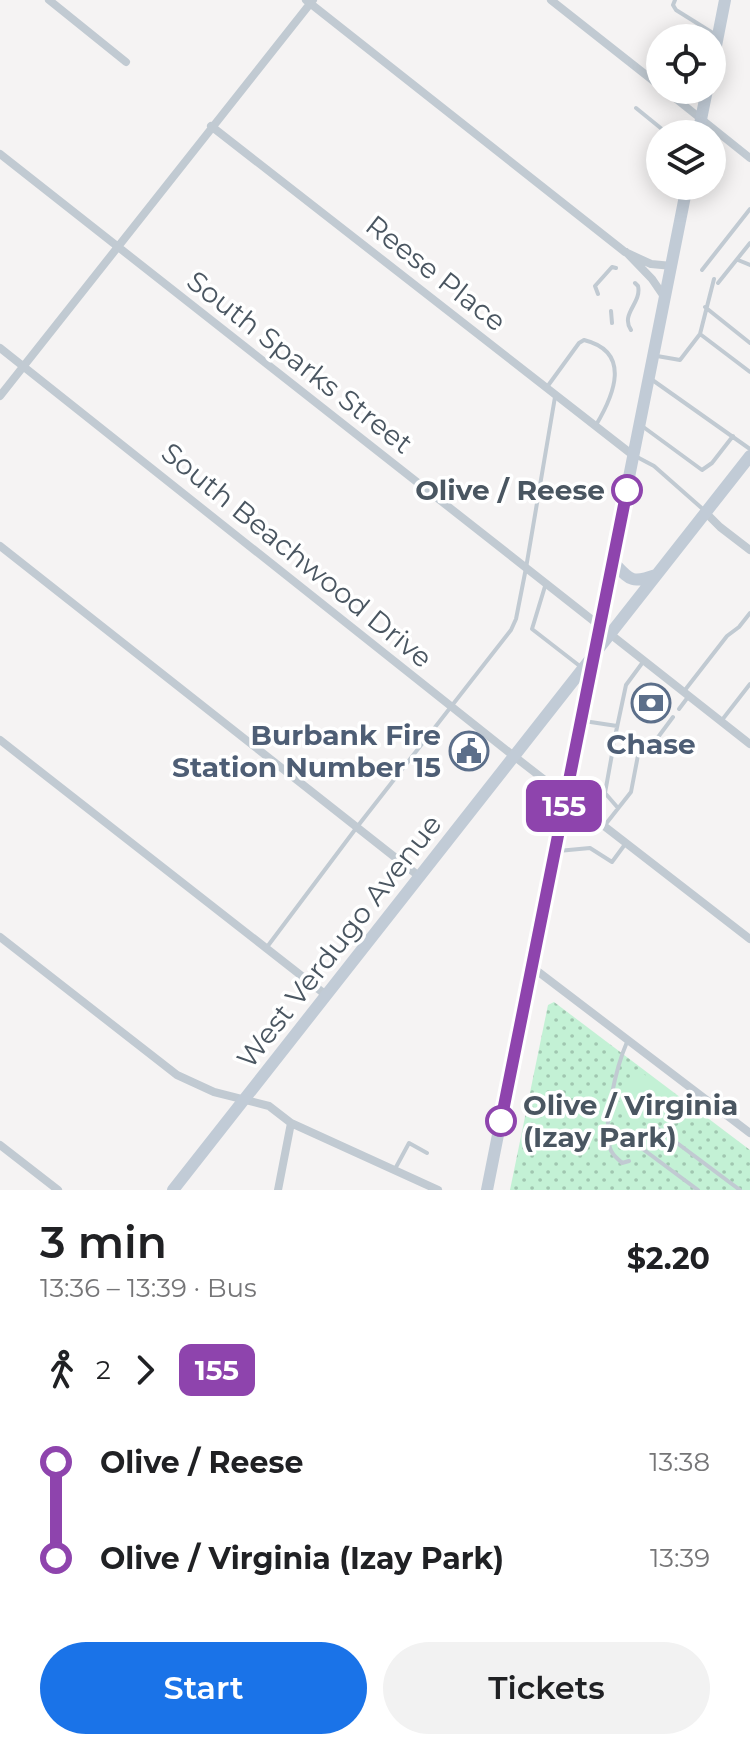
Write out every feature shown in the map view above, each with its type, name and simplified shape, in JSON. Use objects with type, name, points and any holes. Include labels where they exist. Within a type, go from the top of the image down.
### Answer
[{"type":"main road","points":[[720,24],[725,0]]},
{"type":"main road","points":[[702,119],[705,104]]},
{"type":"main road","points":[[487,1190],[684,200]]},
{"type":"main road","name":"West Verdugo Avenue","points":[[173,1190],[750,456]]},
{"type":"main road","points":[[613,562],[633,581],[659,574]]},
{"type":"street","points":[[49,0],[126,62]]},
{"type":"street","points":[[551,0],[646,75]]},
{"type":"street","points":[[0,396],[309,1],[625,252],[652,279],[665,298]]},
{"type":"street","points":[[683,104],[750,158]]},
{"type":"street","name":"Reese Place","points":[[211,126],[634,456]]},
{"type":"street","name":"South Sparks Street","points":[[0,154],[750,744]]},
{"type":"street","points":[[625,252],[651,264],[672,266]]},
{"type":"street","name":"South Beachwood Drive","points":[[0,348],[515,757],[750,939]]},
{"type":"street","points":[[706,513],[750,550]]},
{"type":"street","points":[[0,546],[420,877]]},
{"type":"street","points":[[0,740],[326,995]]},
{"type":"street","points":[[0,937],[177,1075],[214,1092],[269,1106],[291,1123],[438,1190]]},
{"type":"street","points":[[532,967],[750,1133]]},
{"type":"street","points":[[278,1190],[291,1123]]},
{"type":"street","points":[[0,1145],[58,1190]]},
{"type":"lane","points":[[675,0],[673,5],[676,10],[699,24]]},
{"type":"lane","points":[[636,108],[651,120]]},
{"type":"lane","points":[[702,270],[750,209]]},
{"type":"lane","points":[[654,356],[680,360],[700,334],[705,307],[716,281],[750,243]]},
{"type":"lane","points":[[738,260],[750,265]]},
{"type":"lane","points":[[598,294],[595,286],[608,270],[616,268]]},
{"type":"lane","points":[[631,330],[627,318],[640,295],[635,283]]},
{"type":"lane","points":[[705,307],[750,343]]},
{"type":"lane","points":[[611,311],[612,323]]},
{"type":"lane","points":[[700,334],[750,372]]},
{"type":"lane","points":[[547,387],[584,340],[610,356],[616,367],[611,392],[596,425]]},
{"type":"lane","points":[[650,378],[750,449]]},
{"type":"lane","points":[[267,947],[511,630],[526,568],[555,393]]},
{"type":"lane","points":[[640,424],[702,470],[712,463],[733,436]]},
{"type":"lane","points":[[634,456],[654,466],[693,498],[706,513]]},
{"type":"lane","points":[[546,583],[532,629],[583,669]]},
{"type":"lane","points":[[679,709],[727,636],[750,613]]},
{"type":"lane","points":[[618,808],[605,793],[626,685],[643,662]]},
{"type":"lane","points":[[721,722],[750,684]]},
{"type":"lane","points":[[639,750],[650,748],[673,717]]},
{"type":"lane","points":[[581,720],[616,729],[639,750]]},
{"type":"lane","points":[[604,827],[631,792],[639,750]]},
{"type":"lane","points":[[555,851],[590,848],[612,862],[626,843]]},
{"type":"lane","points":[[628,1040],[610,1109],[608,1130],[609,1146],[614,1156],[622,1163],[629,1161]]},
{"type":"lane","points":[[657,1128],[740,1190]]},
{"type":"lane","points":[[395,1169],[409,1143],[427,1153]]},
{"type":"lane","points":[[640,1147],[698,1190]]},
{"type":"green space","points":[[554,1002],[750,1150],[750,1190],[510,1190],[548,1005]]},
{"type":"green space","points":[[637,1069],[667,1091],[645,1120],[615,1098]]},
{"type":"bus line","name":"155","points":[[501,1121],[627,490]]},
{"type":"place","name":"Olive / Reese","points":[[627,490]]},
{"type":"place","name":"Chase","points":[[651,703]]},
{"type":"place","name":"Burbank Fire Station Number 15","points":[[469,751]]},
{"type":"place","name":"Olive / Virginia (Izay Park)","points":[[501,1121]]}]
